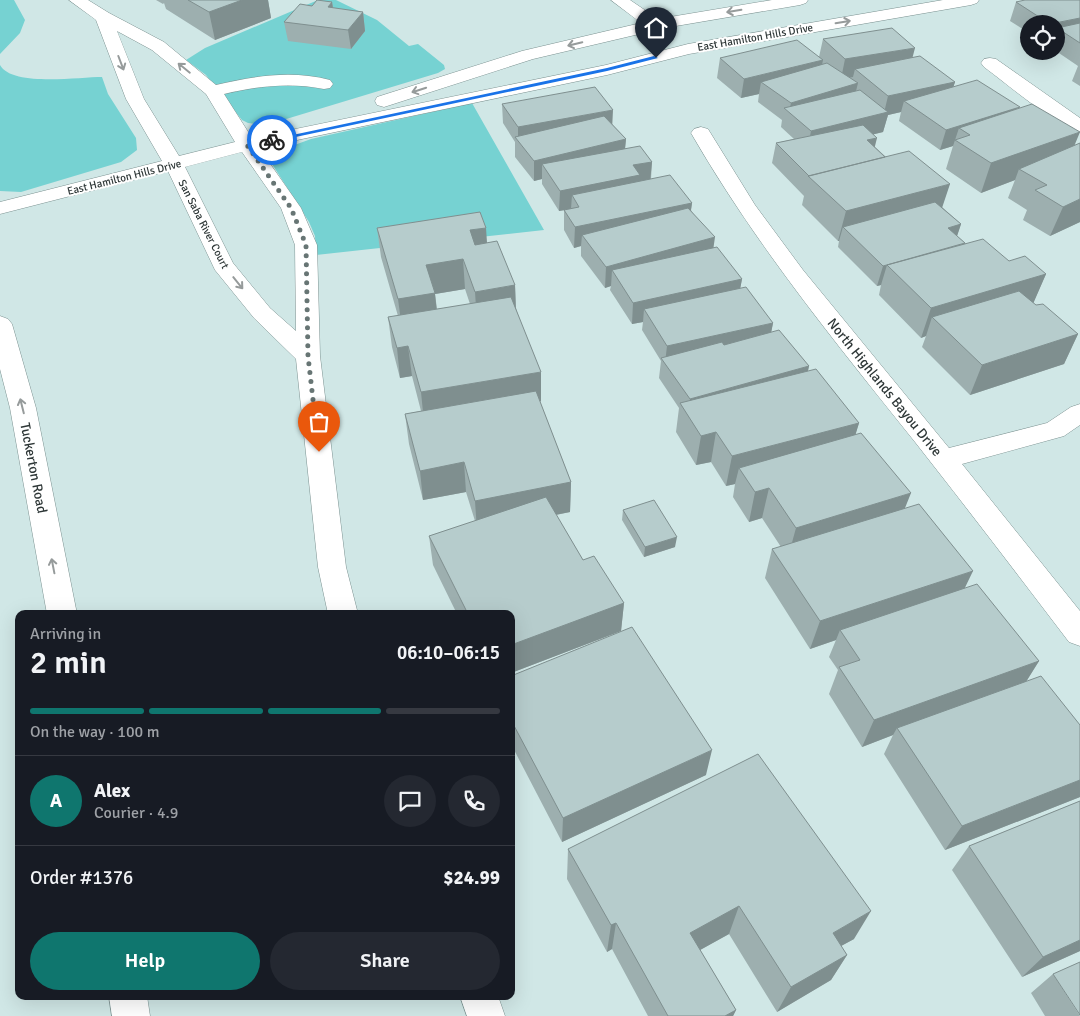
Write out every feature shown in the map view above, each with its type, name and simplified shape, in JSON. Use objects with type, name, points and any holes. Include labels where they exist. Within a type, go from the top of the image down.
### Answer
[{"type":"street","points":[[77,0],[103,17],[158,46],[213,91],[247,145],[291,208],[306,245],[308,356],[332,568],[342,610]]},
{"type":"street","points":[[619,0],[688,49]]},
{"type":"street","name":"East Hamilton Hills Drive","points":[[247,145],[528,55],[655,25],[800,0]]},
{"type":"street","name":"East Hamilton Hills Drive","points":[[0,208],[247,145],[607,70],[688,49],[972,0]]},
{"type":"street","name":"San Saba River Court","points":[[103,17],[135,99],[174,164],[223,265],[262,313],[308,356]]},
{"type":"street","points":[[990,63],[1080,126]]},
{"type":"street","points":[[213,91],[251,82],[272,80],[303,80],[324,84]]},
{"type":"street","name":"North Highlands Bayou Drive","points":[[701,133],[748,213],[797,279],[944,459],[1080,632]]},
{"type":"street","name":"Tuckerton Road","points":[[0,324],[23,408],[61,610]]},
{"type":"street","points":[[944,459],[1055,430],[1080,412]]},
{"type":"street","points":[[129,1000],[131,1016]]},
{"type":"street","points":[[480,1000],[486,1016]]},
{"type":"shaded area","points":[[0,0],[14,0],[25,20],[20,33],[0,54]]},
{"type":"shaded area","points":[[318,0],[336,0],[377,20],[409,46],[418,44],[444,65],[445,69],[438,73],[263,125],[248,123],[242,120],[206,75],[186,60],[205,48]]},
{"type":"shaded area","points":[[0,65],[7,72],[31,78],[102,77],[108,94],[136,138],[137,150],[121,162],[21,192],[0,191]]},
{"type":"shaded area","points":[[472,103],[544,230],[316,255],[315,236],[309,222],[272,164],[273,157],[278,151],[311,139]]},
{"type":"building","points":[[188,0],[242,0],[209,12]]},
{"type":"building","points":[[317,0],[332,2],[328,7],[363,12],[348,30],[284,22],[300,4],[312,6]]},
{"type":"building","points":[[1025,0],[1080,0],[1080,18],[1065,21],[1065,15],[1036,15],[1016,2]]},
{"type":"building","points":[[1080,23],[1080,43],[1065,33],[1065,26]]},
{"type":"building","points":[[892,28],[915,48],[845,59],[823,39]]},
{"type":"building","points":[[797,40],[823,60],[744,79],[720,58]]},
{"type":"building","points":[[920,56],[955,82],[888,96],[855,69]]},
{"type":"building","points":[[827,63],[858,83],[791,103],[761,82]]},
{"type":"building","points":[[977,80],[1020,107],[946,130],[904,101]]},
{"type":"building","points":[[595,87],[613,110],[518,127],[502,104]]},
{"type":"building","points":[[860,90],[888,112],[811,131],[784,108]]},
{"type":"building","points":[[1032,104],[1080,132],[991,163],[955,140],[970,135],[959,128]]},
{"type":"building","points":[[604,116],[626,139],[534,161],[515,137]]},
{"type":"building","points":[[863,125],[877,138],[867,140],[885,157],[809,176],[776,143]]},
{"type":"building","points":[[1080,143],[1080,199],[1063,207],[1035,190],[1047,185],[1019,169]]},
{"type":"building","points":[[640,146],[652,162],[633,165],[640,175],[560,191],[542,164]]},
{"type":"building","points":[[909,151],[950,184],[846,211],[808,176]]},
{"type":"building","points":[[670,175],[692,203],[575,227],[564,210],[579,207],[572,195]]},
{"type":"building","points":[[935,202],[961,224],[948,228],[965,243],[883,266],[843,227]]},
{"type":"building","points":[[688,208],[715,237],[606,267],[582,235]]},
{"type":"building","points":[[480,212],[486,228],[470,230],[475,245],[497,241],[515,285],[475,292],[463,259],[426,265],[435,293],[398,299],[377,228]]},
{"type":"building","points":[[983,239],[1009,261],[1025,256],[1046,274],[931,308],[887,265]]},
{"type":"building","points":[[717,247],[742,279],[633,303],[612,270]]},
{"type":"building","points":[[746,287],[773,323],[667,346],[644,309]]},
{"type":"building","points":[[1019,291],[1036,305],[1043,304],[1078,334],[982,365],[932,317]]},
{"type":"building","points":[[511,297],[541,372],[421,392],[408,346],[397,348],[388,317]]},
{"type":"building","points":[[779,330],[809,366],[690,399],[661,358],[722,342],[724,345]]},
{"type":"building","points":[[816,369],[859,423],[732,456],[716,432],[701,436],[680,403]]},
{"type":"building","points":[[536,391],[571,482],[475,501],[464,462],[420,471],[405,414]]},
{"type":"building","points":[[861,433],[911,493],[796,528],[769,488],[755,492],[739,468]]},
{"type":"building","points":[[546,497],[583,560],[594,556],[624,603],[515,644],[515,610],[466,610],[429,536]]},
{"type":"building","points":[[654,500],[677,537],[645,547],[623,510]]},
{"type":"building","points":[[919,504],[973,571],[820,621],[772,549]]},
{"type":"building","points":[[977,584],[1039,661],[874,720],[839,667],[860,660],[840,630]]},
{"type":"building","points":[[632,627],[712,750],[563,818],[515,728],[515,674]]},
{"type":"building","points":[[1041,676],[1080,725],[1080,780],[962,826],[897,728]]},
{"type":"building","points":[[758,754],[871,911],[833,933],[847,955],[791,987],[739,906],[690,933],[736,1010],[725,1016],[668,1016],[616,923],[611,925],[568,849]]},
{"type":"building","points":[[1080,801],[1080,940],[1043,957],[969,846]]},
{"type":"building","points":[[1080,962],[1080,1015],[1053,974]]},
{"type":"way so far","points":[[272,140],[247,145],[291,208],[306,245],[308,356],[319,452]]},
{"type":"route","points":[[272,140],[607,70],[656,58]]}]
